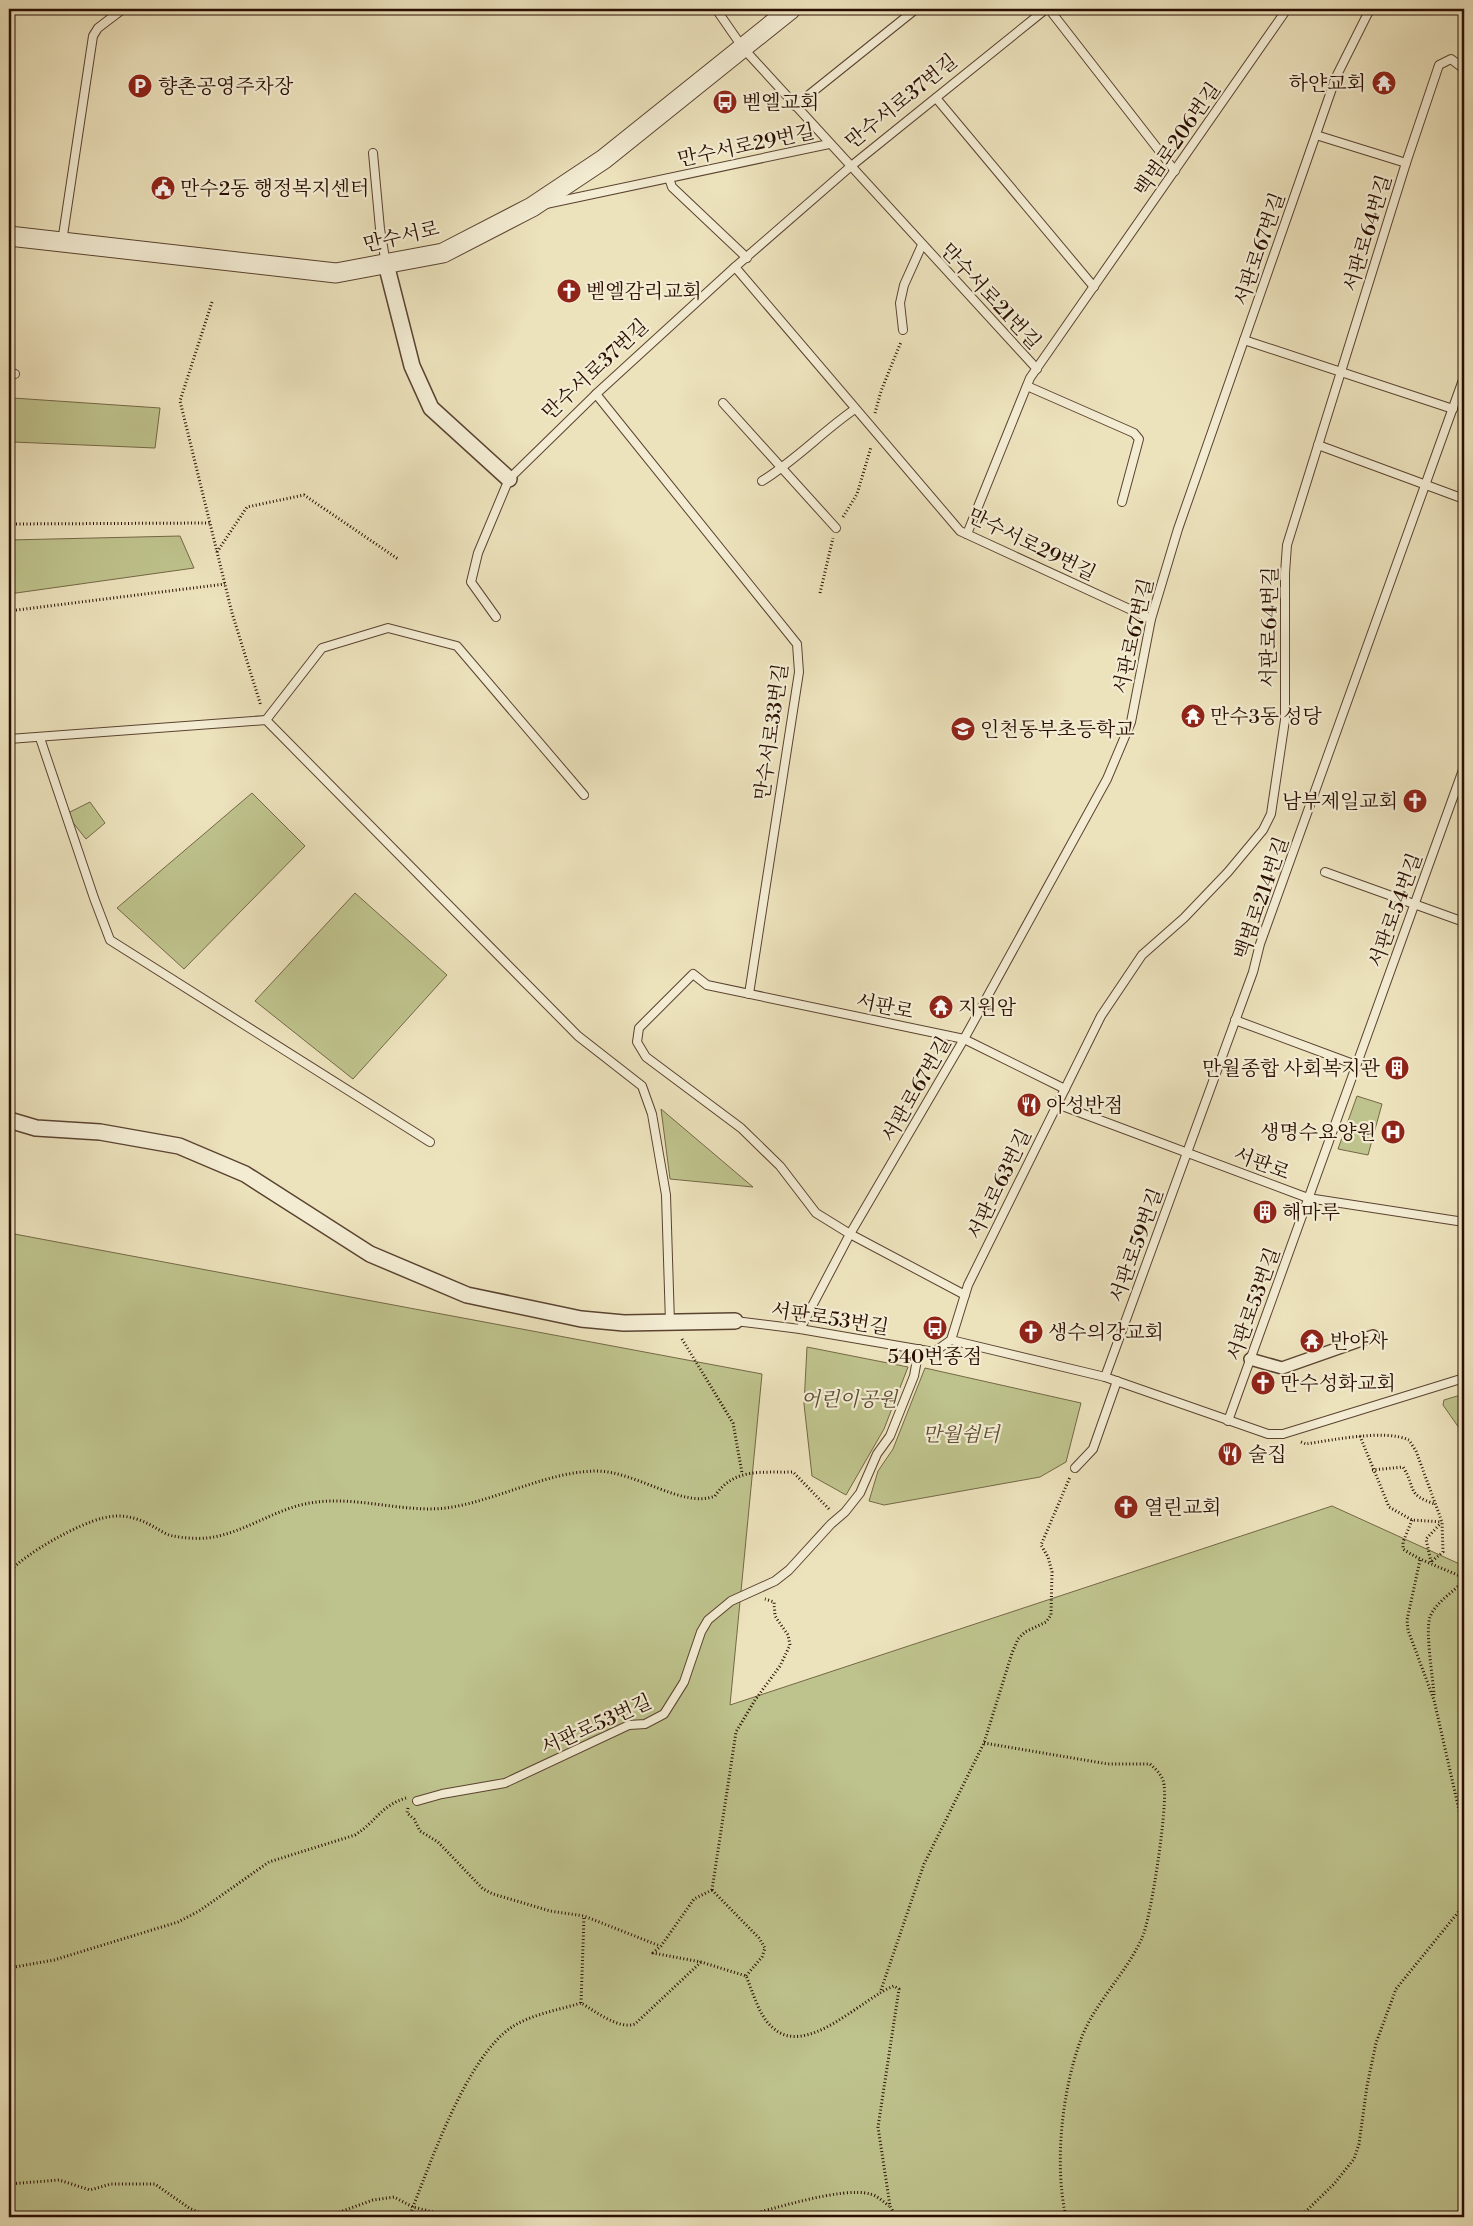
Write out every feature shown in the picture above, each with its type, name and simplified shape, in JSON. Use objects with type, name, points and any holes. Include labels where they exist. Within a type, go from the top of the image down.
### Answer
[{"type":"street","name":"만수서로","points":[[9,236],[336,273],[443,253],[532,207],[604,159],[791,9]]},
{"type":"street","points":[[386,264],[412,366],[431,408],[509,479]]},
{"type":"street","points":[[9,1120],[36,1128],[100,1132],[179,1146],[245,1174],[370,1254],[467,1295],[581,1319],[624,1323],[735,1321]]},
{"type":"street","points":[[1250,1359],[1282,1368],[1374,1336]]},
{"type":"lane","points":[[62,242],[92,36],[98,28],[123,9]]},
{"type":"lane","points":[[716,9],[742,48]]},
{"type":"lane","points":[[795,106],[916,9]]},
{"type":"lane","points":[[1047,9],[1175,171]]},
{"type":"lane","name":"만수서로37번길","points":[[509,479],[596,394],[746,258],[850,168],[1047,9]]},
{"type":"lane","name":"백범로206번길","points":[[967,534],[1026,386],[1287,9]]},
{"type":"lane","name":"서판로67번길","points":[[800,1329],[850,1234],[964,1039],[1107,780],[1131,722],[1151,619],[1178,529],[1336,77],[1370,9]]},
{"type":"lane","name":"만수서로21번길","points":[[742,48],[850,168],[1037,369]]},
{"type":"lane","name":"서판로64번길","points":[[1065,1089],[1101,1016],[1142,955],[1184,918],[1228,872],[1263,830],[1271,814],[1285,720],[1285,573],[1287,545],[1406,163],[1440,66],[1451,59],[1464,68]]},
{"type":"lane","points":[[936,98],[1094,287]]},
{"type":"lane","name":"서판로64번길","points":[[1316,135],[1406,163]]},
{"type":"lane","name":"만수서로29번길","points":[[532,207],[829,144]]},
{"type":"lane","points":[[373,153],[380,229],[386,264]]},
{"type":"lane","name":"만수서로29번길","points":[[669,178],[672,187],[746,258]]},
{"type":"lane","name":"만수서로21번길","points":[[903,330],[900,303],[904,285],[922,245]]},
{"type":"lane","name":"만수서로29번길","points":[[735,268],[960,531],[1151,619]]},
{"type":"lane","points":[[1244,340],[1453,409]]},
{"type":"lane","name":"백범로214번길","points":[[1187,1152],[1464,378]]},
{"type":"lane","points":[[1026,386],[1134,433],[1139,438],[1122,502]]},
{"type":"lane","name":"만수서로33번길","points":[[596,394],[797,644],[799,672],[749,994]]},
{"type":"lane","points":[[723,403],[836,528]]},
{"type":"lane","points":[[762,480],[782,468],[825,430],[856,409]]},
{"type":"lane","points":[[1318,445],[1464,499]]},
{"type":"lane","points":[[496,617],[471,582],[478,553],[509,479]]},
{"type":"lane","points":[[9,739],[266,720],[322,648],[388,628],[457,646],[584,795]]},
{"type":"lane","points":[[266,720],[578,1036],[642,1086],[652,1114],[666,1195],[670,1323]]},
{"type":"lane","points":[[40,738],[110,940],[430,1142]]},
{"type":"lane","name":"서판로54번길","points":[[1308,1198],[1464,767]]},
{"type":"lane","points":[[1325,872],[1464,922]]},
{"type":"lane","name":"서판로","points":[[850,1234],[816,1213],[780,1166],[741,1128],[646,1057],[637,1042],[639,1028],[693,974],[707,985],[964,1039],[1065,1089]]},
{"type":"lane","points":[[1235,1020],[1356,1065]]},
{"type":"lane","name":"서판로63번길","points":[[951,1340],[965,1295],[1065,1089]]},
{"type":"lane","name":"서판로","points":[[1057,1104],[1308,1198],[1464,1222]]},
{"type":"lane","name":"서판로59번길","points":[[1105,1376],[1187,1152]]},
{"type":"lane","name":"서판로53번길","points":[[1228,1421],[1308,1198]]},
{"type":"lane","points":[[850,1234],[965,1295]]},
{"type":"lane","name":"서판로53번길","points":[[735,1321],[800,1329],[934,1352],[951,1340]]},
{"type":"lane","points":[[951,1340],[1105,1376],[1268,1434],[1277,1434],[1464,1378]]},
{"type":"lane","name":"서판로53번길","points":[[417,1801],[442,1794],[505,1783],[629,1725],[646,1724],[664,1714],[684,1682],[701,1632],[708,1620],[731,1601],[775,1581],[790,1570],[860,1493],[877,1454],[890,1436],[914,1376],[919,1349]]},
{"type":"lane","points":[[1075,1468],[1093,1449],[1117,1381]]},
{"type":"path","points":[[212,302],[180,401],[224,584],[266,720]]},
{"type":"path","points":[[820,593],[826,560],[836,528],[857,494],[875,432],[875,413],[881,391],[901,347],[903,330]]},
{"type":"path","points":[[217,553],[247,507],[304,495],[398,559]]},
{"type":"path","points":[[9,524],[210,523]]},
{"type":"path","points":[[9,611],[224,584]]},
{"type":"path","points":[[670,1323],[688,1346],[733,1423],[742,1473]]},
{"type":"path","points":[[1277,1434],[1306,1444],[1360,1436],[1399,1437],[1409,1440],[1416,1451],[1442,1522],[1443,1552],[1430,1562]]},
{"type":"path","points":[[1360,1436],[1372,1470],[1389,1506],[1412,1520],[1442,1522]]},
{"type":"path","points":[[1372,1470],[1403,1467],[1414,1494],[1418,1498],[1435,1504]]},
{"type":"path","points":[[881,1991],[924,1864],[984,1742],[1018,1639],[1025,1632],[1046,1622],[1051,1615],[1052,1572],[1048,1557],[1041,1545],[1075,1468]]},
{"type":"path","points":[[9,1572],[18,1562],[46,1545],[86,1524],[113,1516],[137,1517],[172,1536],[204,1538],[236,1531],[280,1511],[310,1503],[346,1502],[405,1508],[446,1508],[486,1499],[552,1479],[596,1471],[624,1474],[685,1498],[700,1501],[715,1496],[721,1487],[742,1473],[793,1472],[838,1518]]},
{"type":"path","points":[[1412,1520],[1402,1547],[1420,1560],[1430,1562],[1464,1579],[1430,1617],[1429,1632],[1434,1700]]},
{"type":"path","points":[[1430,1562],[1426,1539],[1442,1522]]},
{"type":"path","points":[[1420,1560],[1407,1620],[1408,1630],[1434,1700],[1464,1832]]},
{"type":"path","points":[[712,1890],[736,1732],[755,1700],[780,1666],[790,1645],[788,1635],[776,1616],[774,1602],[745,1594]]},
{"type":"path","points":[[984,1742],[1108,1764],[1150,1764],[1162,1776],[1164,1783],[1164,1810],[1146,1928],[1136,1949],[1081,2039],[1075,2058],[1064,2116],[1061,2176],[1066,2217]]},
{"type":"path","points":[[9,1968],[54,1960],[178,1922],[199,1911],[269,1862],[355,1835],[388,1806],[409,1798],[407,1813],[414,1819],[420,1831],[438,1842],[483,1889],[499,1896],[550,1911],[573,1912],[661,1946]]},
{"type":"path","points":[[712,1890],[694,1898],[661,1946],[653,1953],[701,1962],[746,1976],[771,2027],[779,2032],[794,2036],[813,2034],[826,2029],[881,1991],[894,1986],[899,1989],[878,2127],[890,2206],[896,2217]]},
{"type":"path","points":[[712,1890],[759,1938],[765,1948],[762,1957],[746,1976]]},
{"type":"path","points":[[1300,2217],[1334,2184],[1354,2159],[1359,2144],[1367,2086],[1376,2043],[1396,1989],[1464,1905]]},
{"type":"path","points":[[581,2003],[584,1916]]},
{"type":"path","points":[[409,2217],[440,2140],[483,2056],[507,2032],[522,2022],[581,2003],[618,2023],[631,2026],[642,2019],[701,1962]]},
{"type":"path","points":[[9,2184],[59,2180],[90,2190],[111,2184],[155,2184],[189,2208],[210,2217]]},
{"type":"path","points":[[741,2217],[826,2196],[846,2193],[870,2194],[890,2206]]},
{"type":"path","points":[[326,2217],[373,2200],[394,2197],[413,2206],[453,2217]]},
{"type":"green space","points":[[13,398],[160,408],[155,448],[13,442]]},
{"type":"green space","points":[[180,536],[194,568],[9,594],[9,540]]},
{"type":"green space","points":[[252,793],[305,846],[184,969],[117,908]]},
{"type":"green space","points":[[90,802],[105,823],[86,839],[66,814]]},
{"type":"green space","points":[[355,893],[447,975],[353,1079],[255,1001]]},
{"type":"green space","points":[[1357,1096],[1382,1104],[1368,1155],[1338,1149]]},
{"type":"green space","points":[[661,1109],[753,1187],[670,1179]]},
{"type":"green space","points":[[9,1233],[762,1374],[730,1705],[1332,1506],[1464,1566],[1464,2217],[9,2217]]},
{"type":"green space","name":"어린이공원","points":[[807,1347],[908,1367],[884,1429],[846,1495],[812,1476],[804,1404]]},
{"type":"green space","name":"만월쉼터","points":[[925,1368],[1081,1403],[1066,1462],[1040,1477],[884,1505],[869,1501],[878,1471],[893,1449]]},
{"type":"green space","points":[[1464,1394],[1464,1435],[1443,1405],[1444,1400]]},
{"type":"place","name":"하얀교회","points":[[1384,83]]},
{"type":"place","name":"향촌공영주차장","points":[[140,86]]},
{"type":"place","name":"벧엘교회","points":[[725,102]]},
{"type":"place","name":"만수2동 행정복지센터","points":[[163,188]]},
{"type":"place","name":"벧엘감리교회","points":[[569,291]]},
{"type":"place","name":"만수3동 성당","points":[[1193,716]]},
{"type":"place","name":"인천동부초등학교","points":[[963,729]]},
{"type":"place","name":"남부제일교회","points":[[1415,801]]},
{"type":"place","name":"지원암","points":[[941,1007]]},
{"type":"place","name":"만월종합 사회복지관","points":[[1397,1068]]},
{"type":"place","name":"아성반점","points":[[1029,1105]]},
{"type":"place","name":"생명수요양원","points":[[1393,1132]]},
{"type":"place","name":"해마루","points":[[1265,1212]]},
{"type":"place","name":"540번종점","points":[[935,1328]]},
{"type":"place","name":"생수의강교회","points":[[1031,1332]]},
{"type":"place","name":"반야사","points":[[1312,1341]]},
{"type":"place","name":"만수성화교회","points":[[1263,1383]]},
{"type":"place","name":"술집","points":[[1230,1454]]},
{"type":"place","name":"열린교회","points":[[1126,1507]]}]
